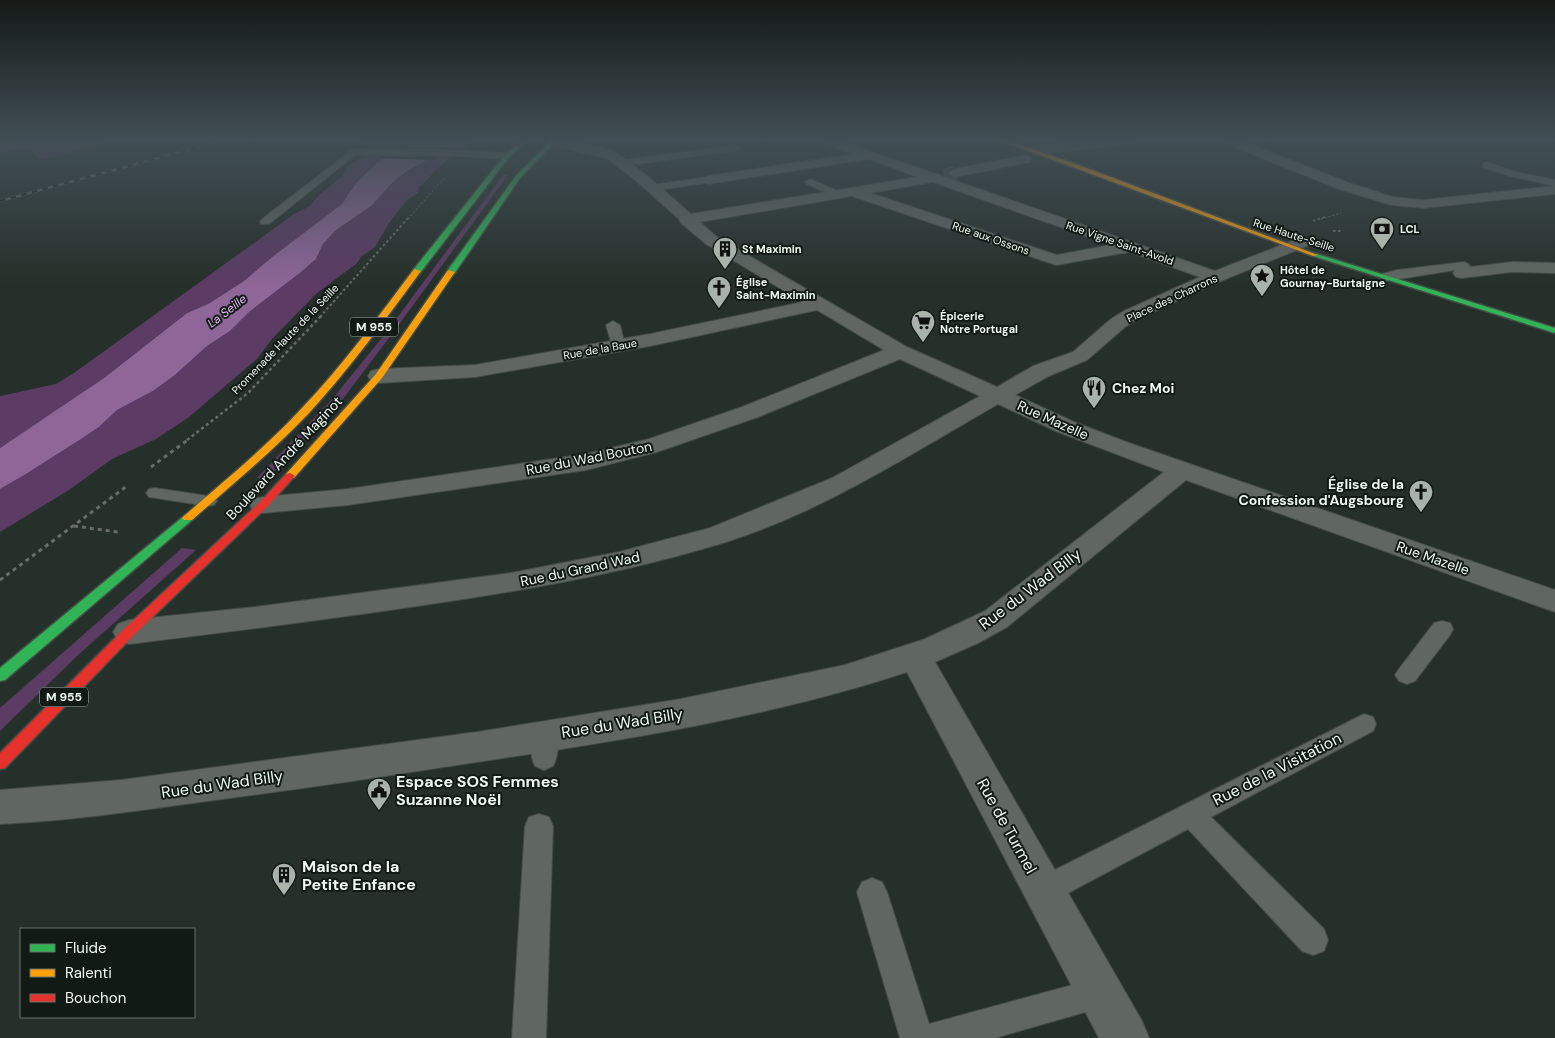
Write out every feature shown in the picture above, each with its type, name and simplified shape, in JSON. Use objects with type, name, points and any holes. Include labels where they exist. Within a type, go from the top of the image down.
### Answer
[{"type":"main road","name":"Boulevard André Maginot","points":[[0,676],[243,471],[305,411],[333,380],[482,188]]},
{"type":"main road","name":"Boulevard André Maginot","points":[[0,763],[254,504],[340,421],[379,376],[509,188]]},
{"type":"main road","name":"Rue Haute-Seille","points":[[1136,188],[1230,226],[1296,245],[1555,331]]},
{"type":"main road","name":"Rue Haute-Seille","points":[[1155,188],[1296,245]]},
{"type":"main road","name":"Rue Haute-Seille","points":[[1391,276],[1555,323]]},
{"type":"main road","points":[[208,501],[226,502]]},
{"type":"street","name":"Rue Mazelle","points":[[652,188],[712,241],[900,352],[1066,427],[1477,581],[1555,601]]},
{"type":"street","points":[[686,220],[875,188]]},
{"type":"street","name":"Rue Vigne Saint-Avold","points":[[980,188],[1213,278]]},
{"type":"street","points":[[1352,188],[1391,201],[1423,204],[1555,190]]},
{"type":"street","name":"Rue aux Ossons","points":[[846,194],[1056,260],[1131,247]]},
{"type":"street","name":"Place des Charrons","points":[[998,396],[1041,370],[1080,356],[1118,323],[1131,315],[1213,278],[1296,245]]},
{"type":"street","points":[[1463,269],[1547,268]]},
{"type":"street","name":"Rue de la Baue","points":[[379,376],[475,371],[650,340],[819,304]]},
{"type":"street","name":"Rue du Wad Bouton","points":[[254,504],[348,497],[586,462],[657,446],[750,412],[900,352]]},
{"type":"street","name":"Rue du Grand Wad","points":[[129,632],[255,618],[511,583],[619,562],[673,548],[760,519],[841,484],[998,396]]},
{"type":"street","name":"Rue du Wad Billy","points":[[0,807],[78,802],[270,778],[544,748],[670,716],[779,694],[862,674],[916,658],[968,635],[996,619],[1182,470]]},
{"type":"street","name":"Rue de Turmel","points":[[916,658],[1043,891],[1102,993],[1125,1038]]},
{"type":"lane","points":[[265,222],[307,188]]},
{"type":"lane","points":[[829,188],[846,194]]},
{"type":"lane","points":[[1391,276],[1463,269]]},
{"type":"lane","points":[[613,325],[618,346]]},
{"type":"lane","points":[[154,492],[208,501]]},
{"type":"lane","points":[[1408,675],[1442,629]]},
{"type":"lane","name":"Rue de la Visitation","points":[[1043,891],[1364,724]]},
{"type":"lane","points":[[1190,814],[1313,940]]},
{"type":"lane","points":[[529,1038],[539,826]]},
{"type":"lane","points":[[872,892],[917,1038]]},
{"type":"lane","points":[[934,1038],[1102,993]]},
{"type":"path","name":"Promenade Haute de la Seille","points":[[145,472],[227,411],[248,393],[285,356],[435,188]]},
{"type":"path","points":[[1307,223],[1332,214],[1384,208],[1391,201]]},
{"type":"path","points":[[0,580],[129,484]]},
{"type":"shaded area","points":[[327,188],[352,188],[342,204],[272,257],[244,281],[208,304],[187,313],[104,378],[0,448],[0,396],[56,384],[74,373],[294,214],[310,206]]},
{"type":"shaded area","points":[[419,188],[418,193],[407,200],[389,223],[375,247],[362,256],[356,264],[317,293],[272,339],[257,359],[189,417],[156,439],[112,459],[69,490],[0,532],[0,489],[99,427],[117,410],[153,391],[175,375],[207,346],[230,331],[248,313],[316,259],[323,244],[335,231],[371,206],[385,189]]},
{"type":"shaded area","points":[[493,188],[498,188],[342,400],[267,479],[257,478],[334,397],[385,334]]},
{"type":"shaded area","points":[[182,548],[196,550],[77,656],[0,731],[0,708]]},
{"type":"water","name":"La Seille","points":[[352,188],[387,188],[371,206],[335,231],[323,244],[316,259],[248,313],[230,331],[207,346],[175,375],[153,391],[117,410],[99,427],[0,489],[0,448],[104,378],[187,313],[208,304],[244,281],[272,257],[342,204]]},
{"type":"railway","points":[[0,201],[46,188]]},
{"type":"traffic: fast","points":[[417,271],[482,188]]},
{"type":"traffic: fast","points":[[451,272],[510,188]]},
{"type":"traffic: fast","points":[[1315,255],[1555,331]]},
{"type":"traffic: fast","points":[[0,676],[188,518]]},
{"type":"traffic: slow","points":[[1137,188],[1315,255]]},
{"type":"traffic: slow","points":[[188,518],[263,452],[321,394],[417,271]]},
{"type":"traffic: slow","points":[[290,476],[379,376],[451,272]]},
{"type":"traffic: jam","points":[[0,763],[129,632],[263,505],[290,476]]},
{"type":"place","name":"LCL","points":[[1382,250]]},
{"type":"place","name":"St Maximin","points":[[725,270]]},
{"type":"place","name":"Hôtel de Gournay-Burtaigne","points":[[1262,297]]},
{"type":"place","name":"Église Saint-Maximin","points":[[719,309]]},
{"type":"place","name":"Épicerie Notre Portugal","points":[[923,343]]},
{"type":"place","name":"Chez Moi","points":[[1094,409]]},
{"type":"place","name":"Église de la Confession d'Augsbourg","points":[[1421,513]]},
{"type":"place","name":"Espace SOS Femmes Suzanne Noël","points":[[379,811]]},
{"type":"place","name":"Maison de la Petite Enfance","points":[[284,896]]}]
